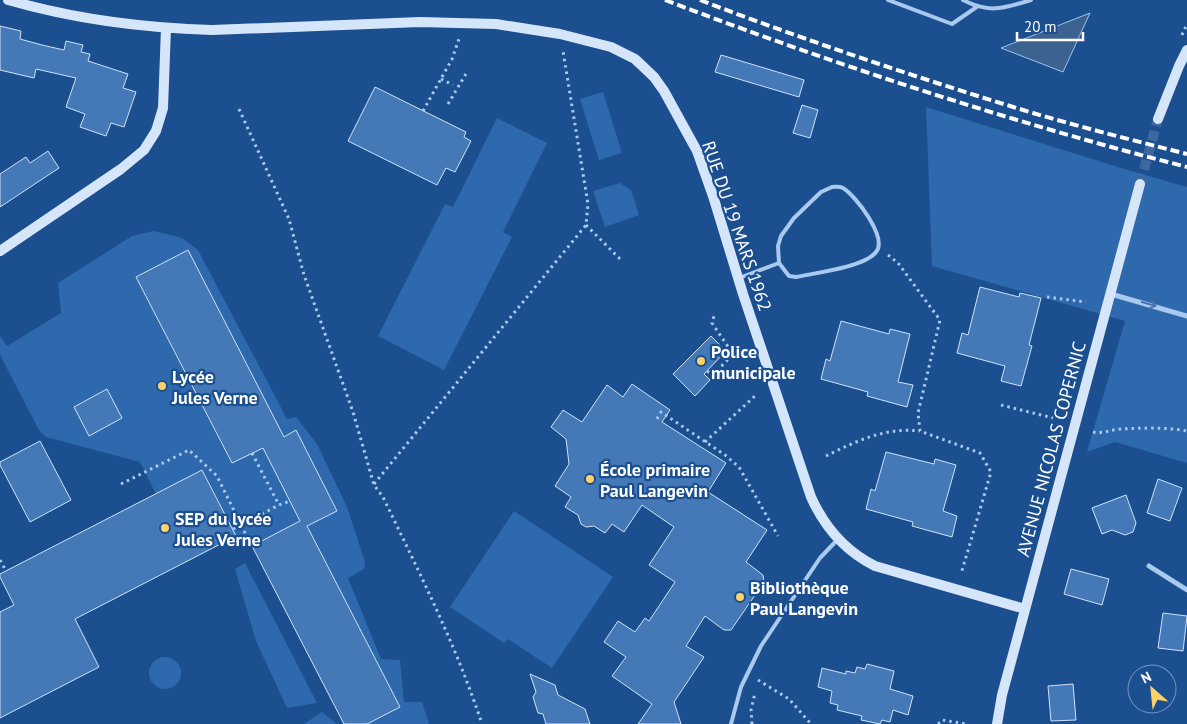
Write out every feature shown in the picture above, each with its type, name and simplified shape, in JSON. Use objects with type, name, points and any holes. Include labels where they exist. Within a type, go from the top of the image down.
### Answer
[{"type":"street","name":"RUE DU 19 MARS 1962","points":[[8,0],[57,13],[166,28],[212,30],[420,22],[486,24],[560,34],[625,52],[654,77],[697,151],[811,497],[824,522],[838,540],[852,553],[875,566],[1025,609]]},
{"type":"street","points":[[0,251],[121,169],[144,150],[156,131],[163,108],[166,28]]},
{"type":"street","points":[[1158,119],[1187,50]]},
{"type":"street","name":"AVENUE NICOLAS COPERNIC","points":[[997,724],[1002,695],[1140,184]]},
{"type":"street","points":[[1110,294],[1187,316]]},
{"type":"street","points":[[1149,566],[1187,590]]},
{"type":"lane","points":[[888,0],[952,24],[978,6]]},
{"type":"lane","points":[[963,0],[978,6],[998,9],[1031,0]]},
{"type":"lane","points":[[832,187],[841,187],[851,194],[876,229],[879,248],[867,260],[837,269],[796,277],[789,276],[778,263],[778,246],[786,227],[821,192],[832,187]]},
{"type":"lane","points":[[739,278],[778,263]]},
{"type":"lane","points":[[731,724],[741,687],[761,646],[820,558],[838,540]]},
{"type":"path","points":[[423,111],[452,59],[459,39]]},
{"type":"path","points":[[374,485],[586,226],[588,204],[563,50]]},
{"type":"path","points":[[448,104],[466,72]]},
{"type":"path","points":[[441,79],[453,85]]},
{"type":"path","points":[[239,109],[289,219],[304,275],[353,412],[374,485],[442,620],[473,696],[482,724]]},
{"type":"path","points":[[586,226],[620,259]]},
{"type":"path","points":[[879,248],[898,263],[940,320],[918,413],[920,431]]},
{"type":"path","points":[[1047,297],[1086,302]]},
{"type":"path","points":[[707,371],[713,375],[733,354],[712,323],[714,316]]},
{"type":"path","points":[[704,442],[756,395]]},
{"type":"path","points":[[1001,405],[1053,418]]},
{"type":"path","points":[[657,419],[661,412],[725,455],[739,467],[778,536]]},
{"type":"path","points":[[826,456],[857,442],[886,432],[904,429],[920,431],[980,454],[991,472],[961,575]]},
{"type":"path","points":[[1092,432],[1140,429],[1187,431]]},
{"type":"path","points":[[121,484],[189,450],[217,476],[249,542]]},
{"type":"path","points":[[252,453],[279,505]]},
{"type":"path","points":[[232,529],[279,505],[290,502]]},
{"type":"path","points":[[0,560],[5,569]]},
{"type":"path","points":[[757,685],[757,679],[789,699],[810,724]]},
{"type":"path","points":[[752,724],[751,710],[755,690]]},
{"type":"path","points":[[938,724],[942,720],[967,724]]},
{"type":"shaded area","points":[[1090,13],[1063,72],[1001,48]]},
{"type":"shaded area","points":[[603,92],[622,153],[599,160],[580,99]]},
{"type":"shaded area","points":[[926,107],[1187,187],[1187,463],[1115,442],[1087,452],[1125,321],[932,266]]},
{"type":"shaded area","points":[[497,118],[547,143],[503,232],[512,237],[444,370],[378,336],[445,204],[453,207]]},
{"type":"shaded area","points":[[620,183],[631,190],[639,215],[605,227],[593,191]]},
{"type":"shaded area","points":[[154,231],[182,238],[198,250],[287,419],[296,417],[317,444],[347,507],[365,562],[364,569],[348,578],[381,659],[400,660],[404,702],[422,702],[429,724],[367,724],[400,707],[307,526],[337,511],[296,431],[284,437],[188,250],[136,277],[231,463],[263,447],[300,521],[252,546],[236,536],[203,470],[156,494],[140,462],[46,437],[39,430],[0,355],[0,336],[7,346],[61,313],[58,283],[132,236]]},
{"type":"shaded area","points":[[514,511],[613,577],[552,668],[508,639],[504,643],[450,607]]},
{"type":"shaded area","points":[[245,563],[317,703],[287,708],[256,641],[235,569]]},
{"type":"shaded area","points":[[165,657],[177,661],[181,673],[177,685],[165,689],[153,685],[149,673],[153,661]]},
{"type":"shaded area","points":[[322,712],[337,724],[304,724]]},
{"type":"building","points":[[0,26],[21,31],[20,39],[42,45],[64,50],[66,41],[83,45],[81,52],[90,54],[88,61],[128,74],[123,88],[136,92],[124,127],[111,123],[106,136],[80,127],[85,114],[66,107],[76,78],[36,69],[34,78],[0,70]]},
{"type":"building","points":[[721,55],[804,80],[799,97],[715,72]]},
{"type":"building","points":[[375,87],[466,132],[464,137],[471,141],[455,172],[446,168],[437,185],[348,141]]},
{"type":"building","points":[[802,105],[818,110],[810,138],[793,133]]},
{"type":"building","points":[[48,151],[59,168],[0,207],[0,174],[26,157],[30,163]]},
{"type":"building","points":[[188,250],[284,437],[296,430],[337,511],[307,526],[400,707],[367,724],[344,724],[252,546],[300,521],[263,448],[232,463],[136,277]]},
{"type":"building","points":[[980,287],[1019,297],[1020,293],[1041,298],[1029,345],[1032,346],[1021,386],[1001,381],[1005,366],[957,353],[962,333],[968,335]]},
{"type":"building","points":[[841,321],[889,334],[890,329],[910,334],[898,382],[913,385],[907,407],[867,396],[868,392],[821,379],[826,359],[830,361]]},
{"type":"building","name":"Police municipale","points":[[711,336],[726,351],[704,374],[710,380],[695,396],[673,374]]},
{"type":"building","points":[[632,384],[670,410],[662,422],[726,463],[708,492],[767,530],[746,562],[763,575],[764,582],[731,630],[724,630],[705,616],[686,646],[704,657],[674,702],[681,724],[638,724],[652,704],[612,676],[626,657],[604,642],[618,621],[635,632],[645,618],[649,621],[675,582],[649,565],[674,527],[642,505],[624,532],[612,524],[605,533],[594,526],[586,527],[581,524],[578,515],[565,507],[571,497],[555,486],[569,464],[566,439],[551,427],[563,410],[582,422],[607,385],[623,397]]},
{"type":"building","points":[[107,389],[122,418],[89,436],[74,407]]},
{"type":"building","points":[[40,441],[71,500],[30,522],[0,462]]},
{"type":"building","points":[[886,452],[934,464],[935,459],[956,465],[943,511],[957,516],[952,537],[912,526],[913,522],[866,509],[871,489],[875,491]]},
{"type":"building","points":[[202,470],[236,536],[75,619],[99,667],[0,718],[0,612],[14,605],[0,574]]},
{"type":"building","points":[[1158,479],[1182,488],[1170,521],[1147,513]]},
{"type":"building","points":[[1126,495],[1136,523],[1133,532],[1125,535],[1112,530],[1102,534],[1092,508]]},
{"type":"building","points":[[1071,569],[1109,579],[1102,605],[1064,594]]},
{"type":"building","points":[[1163,613],[1187,616],[1183,651],[1158,648]]},
{"type":"building","points":[[867,664],[894,671],[890,689],[913,696],[908,715],[893,710],[890,722],[882,720],[880,724],[861,720],[862,716],[837,710],[838,705],[830,703],[832,691],[818,687],[822,668],[846,674],[846,671],[855,673],[857,667],[865,669]]},
{"type":"building","points":[[530,674],[555,685],[558,695],[585,709],[590,724],[546,724],[543,714],[538,713],[533,697],[536,692]]},
{"type":"building","points":[[1073,684],[1076,720],[1051,721],[1048,686]]},
{"type":"tunnel","points":[[1140,184],[1158,119]]},
{"type":"railway","points":[[665,0],[859,70],[989,112],[1187,167]]},
{"type":"railway","points":[[700,0],[866,60],[949,87],[1052,119],[1187,154]]},
{"type":"place","name":"Police municipale","points":[[701,361]]},
{"type":"place","name":"Lycée Jules Verne","points":[[162,386]]},
{"type":"place","name":"École primaire Paul Langevin","points":[[590,479]]},
{"type":"place","name":"SEP du lycée Jules Verne","points":[[165,528]]},
{"type":"place","name":"Bibliothèque Paul Langevin","points":[[740,597]]}]
